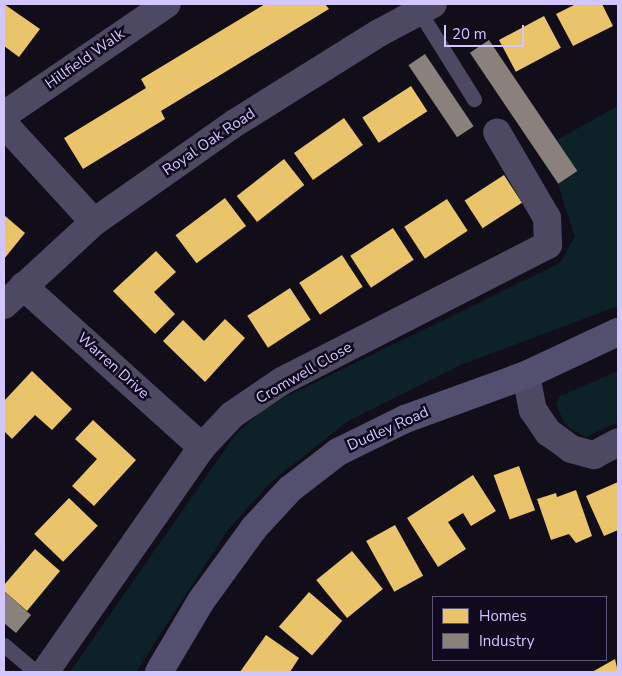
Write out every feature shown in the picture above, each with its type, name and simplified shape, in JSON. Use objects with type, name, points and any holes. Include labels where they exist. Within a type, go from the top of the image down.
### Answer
[{"type":"main road","name":"Dudley Road","points":[[159,672],[212,587],[254,528],[290,489],[338,452],[378,431],[526,376],[618,332]]},
{"type":"street","name":"Hillfield Walk","points":[[4,115],[167,4]]},
{"type":"street","name":"Royal Oak Road","points":[[4,305],[94,222],[235,123],[426,7]]},
{"type":"street","points":[[4,124],[94,222]]},
{"type":"street","name":"Cromwell Close","points":[[45,672],[202,446],[232,415],[282,382],[548,245],[547,218],[497,132]]},
{"type":"street","name":"Warren Drive","points":[[23,286],[202,446]]},
{"type":"street","points":[[526,376],[533,410],[548,432],[563,444],[571,449],[594,454],[618,442]]},
{"type":"lane","points":[[426,7],[474,99]]},
{"type":"lane","points":[[4,645],[36,672]]},
{"type":"green space","points":[[618,106],[618,306],[463,364],[348,421],[271,482],[227,531],[136,672],[70,672],[235,435],[269,405],[560,263],[575,236],[558,184],[577,171],[557,140]]},
{"type":"green space","points":[[618,371],[618,422],[586,437],[566,426],[556,405],[560,396]]},
{"type":"building: Homes","points":[[4,4],[40,29],[19,57],[4,46]]},
{"type":"building: Homes","points":[[265,4],[325,4],[329,9],[161,111],[165,119],[83,169],[64,138],[146,88],[141,79]]},
{"type":"building: Homes","points":[[576,4],[602,4],[613,26],[573,46],[556,14]]},
{"type":"building: Homes","points":[[544,16],[561,48],[516,72],[499,40]]},
{"type":"building: Homes","points":[[411,86],[427,111],[379,143],[362,118]]},
{"type":"building: Homes","points":[[344,118],[363,145],[313,180],[294,153]]},
{"type":"building: Homes","points":[[284,159],[304,185],[257,222],[237,196]]},
{"type":"building: Homes","points":[[504,175],[522,203],[483,228],[465,201]]},
{"type":"building: Homes","points":[[225,198],[246,226],[197,263],[175,235]]},
{"type":"building: Homes","points":[[447,199],[468,231],[425,259],[404,227]]},
{"type":"building: Homes","points":[[4,215],[25,233],[4,259]]},
{"type":"building: Homes","points":[[393,228],[414,260],[371,288],[350,256]]},
{"type":"building: Homes","points":[[156,251],[176,272],[154,292],[175,314],[155,334],[113,291]]},
{"type":"building: Homes","points":[[342,255],[363,287],[320,315],[299,283]]},
{"type":"building: Homes","points":[[290,288],[311,320],[268,348],[247,316]]},
{"type":"building: Homes","points":[[225,319],[245,338],[205,382],[163,341],[183,320],[204,341]]},
{"type":"building: Homes","points":[[32,371],[72,409],[52,430],[35,415],[12,439],[4,431],[4,401]]},
{"type":"building: Homes","points":[[93,420],[136,460],[94,506],[72,486],[97,459],[75,439]]},
{"type":"building: Homes","points":[[519,466],[535,510],[510,519],[494,475]]},
{"type":"building: Homes","points":[[473,475],[496,511],[471,526],[463,513],[448,522],[466,549],[438,567],[407,518]]},
{"type":"building: Homes","points":[[618,482],[618,530],[604,536],[586,496]]},
{"type":"building: Homes","points":[[576,490],[592,536],[576,543],[569,534],[551,540],[537,499],[556,493],[557,497]]},
{"type":"building: Homes","points":[[69,498],[98,526],[63,562],[34,534]]},
{"type":"building: Homes","points":[[395,525],[423,576],[394,592],[366,541]]},
{"type":"building: Homes","points":[[35,549],[60,571],[27,611],[4,591],[4,585]]},
{"type":"building: Homes","points":[[352,551],[383,589],[347,618],[316,580]]},
{"type":"building: Homes","points":[[309,592],[342,621],[312,656],[279,627]]},
{"type":"building: Homes","points":[[266,635],[299,658],[290,672],[240,672]]},
{"type":"building: Homes","points":[[615,659],[618,672],[592,672]]},
{"type":"building: Industry","points":[[489,40],[577,171],[558,184],[470,53]]},
{"type":"building: Industry","points":[[425,54],[474,126],[457,137],[408,65]]},
{"type":"building: Industry","points":[[4,591],[31,615],[16,633],[4,623]]}]
